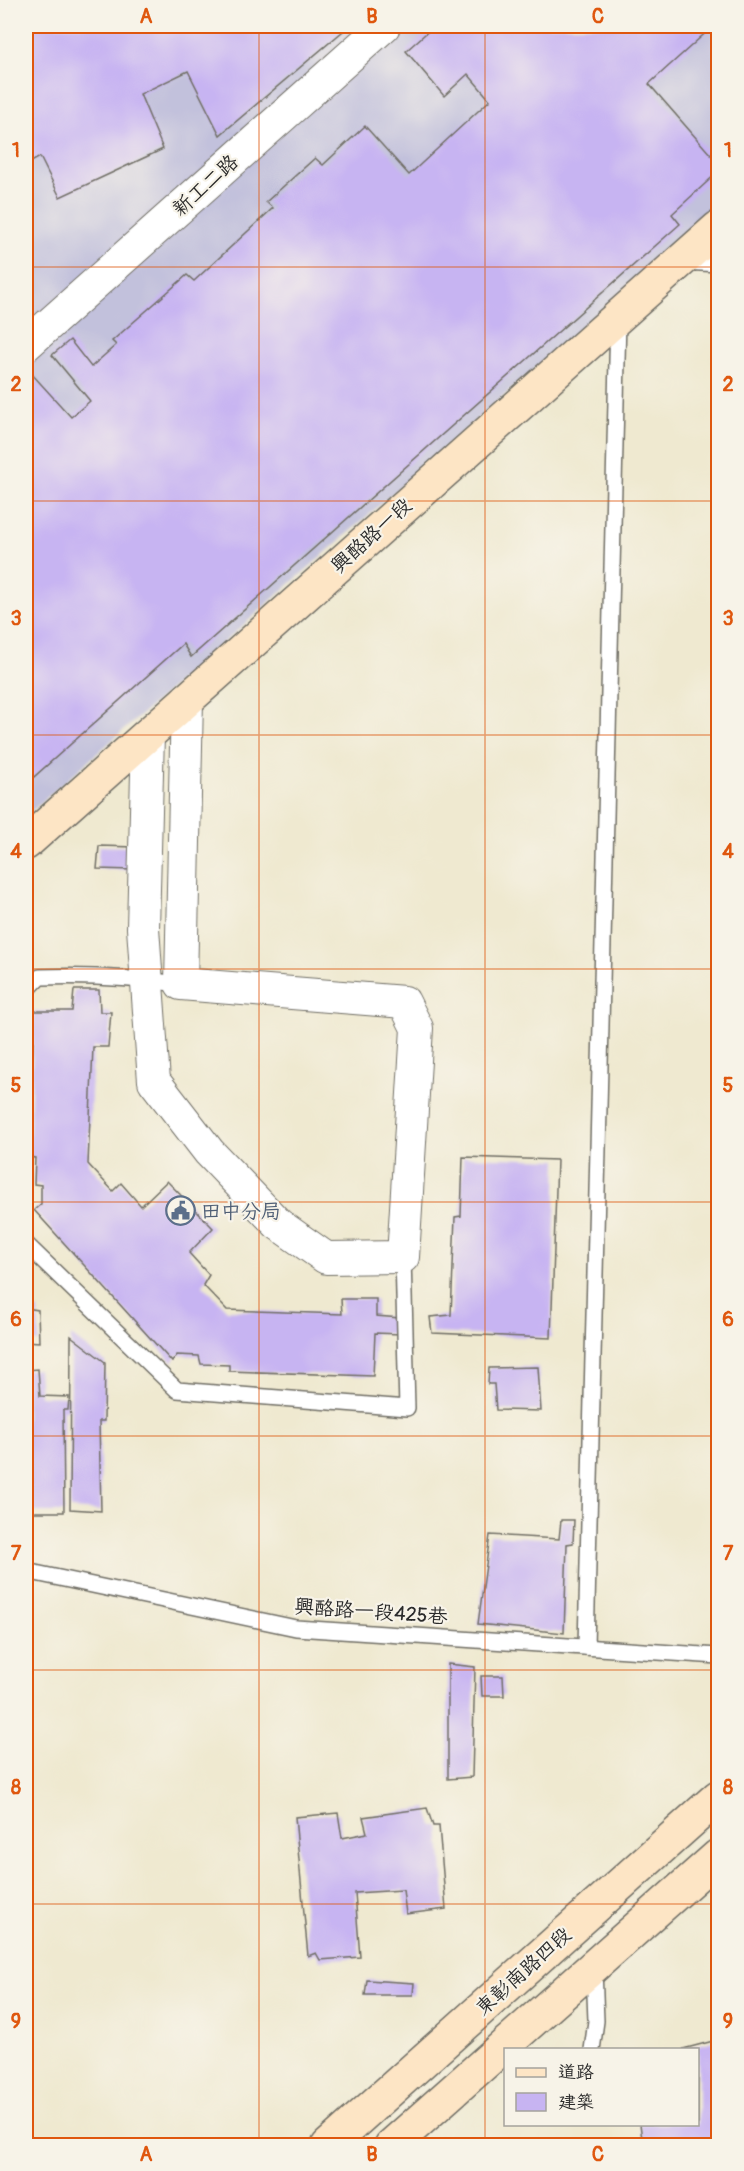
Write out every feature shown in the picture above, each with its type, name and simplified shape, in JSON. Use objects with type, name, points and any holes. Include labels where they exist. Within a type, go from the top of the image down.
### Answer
[{"type":"street","name":"新工二路","points":[[26,345],[384,26]]},
{"type":"street","name":"興酪路一段","points":[[26,843],[718,228]]},
{"type":"street","points":[[148,734],[143,928],[154,1080],[209,1152],[278,1224],[326,1258],[403,1257],[417,1028],[404,1002],[181,984],[187,699]]},
{"type":"street","name":"東彰南路四段","points":[[328,2145],[718,1797]]},
{"type":"street","points":[[391,2145],[718,1856]]},
{"type":"lane","points":[[679,262],[718,264]]},
{"type":"lane","points":[[585,1647],[618,316]]},
{"type":"lane","points":[[26,991],[40,977],[147,979],[181,984]]},
{"type":"lane","points":[[26,1244],[177,1390],[407,1408],[403,1257]]},
{"type":"lane","name":"興酪路一段425巷","points":[[26,1571],[296,1628],[718,1656]]},
{"type":"lane","points":[[592,2048],[596,2021],[594,1967]]},
{"type":"shaded area","points":[[26,26],[718,26],[718,208],[26,816]]},
{"type":"building","points":[[26,26],[349,26],[220,135],[188,71],[140,94],[163,149],[60,197],[40,157],[26,165]]},
{"type":"building","points":[[434,26],[711,26],[649,84],[718,163],[718,172],[672,214],[680,224],[191,657],[183,644],[26,784],[26,378],[31,373],[71,417],[90,401],[52,355],[70,340],[91,367],[116,345],[112,341],[187,275],[194,281],[273,208],[266,202],[315,158],[323,165],[365,126],[409,175],[490,100],[468,74],[444,96],[406,51]]},
{"type":"building","points":[[99,846],[136,847],[134,870],[97,869]]},
{"type":"building","points":[[74,990],[99,990],[100,1012],[111,1012],[108,1047],[93,1047],[88,1164],[113,1191],[121,1183],[141,1206],[167,1181],[213,1228],[189,1253],[209,1275],[203,1285],[227,1310],[342,1314],[341,1299],[376,1299],[376,1316],[400,1318],[400,1334],[375,1333],[373,1376],[229,1371],[229,1365],[201,1364],[199,1356],[177,1355],[172,1362],[34,1210],[41,1204],[41,1185],[34,1184],[35,1158],[29,1157],[34,1011],[72,1011]]},
{"type":"building","points":[[463,1157],[557,1160],[551,1338],[432,1333],[430,1317],[451,1315],[455,1217],[461,1216]]},
{"type":"building","points":[[26,1308],[38,1310],[39,1342],[26,1341]]},
{"type":"building","points":[[71,1336],[105,1362],[104,1421],[99,1421],[101,1511],[70,1509]]},
{"type":"building","points":[[538,1367],[541,1411],[496,1410],[494,1384],[488,1384],[489,1368]]},
{"type":"building","points":[[38,1369],[40,1396],[69,1397],[68,1410],[63,1410],[64,1512],[26,1512],[26,1370]]},
{"type":"building","points":[[561,1520],[574,1520],[573,1543],[567,1544],[564,1633],[478,1624],[490,1535],[559,1539]]},
{"type":"building","points":[[448,1664],[475,1667],[472,1777],[448,1779]]},
{"type":"building","points":[[481,1676],[503,1676],[504,1696],[482,1696]]},
{"type":"building","points":[[427,1808],[433,1826],[439,1826],[446,1909],[406,1914],[403,1890],[355,1893],[360,1957],[320,1960],[316,1953],[308,1956],[295,1817],[338,1813],[342,1838],[367,1833],[363,1817]]},
{"type":"building","points":[[367,1980],[414,1983],[413,1995],[365,1995]]},
{"type":"building","points":[[717,2040],[718,2146],[643,2146],[640,2126],[699,2126],[699,2048],[687,2048]]},
{"type":"place","name":"田中分局","points":[[180,1211]]}]
